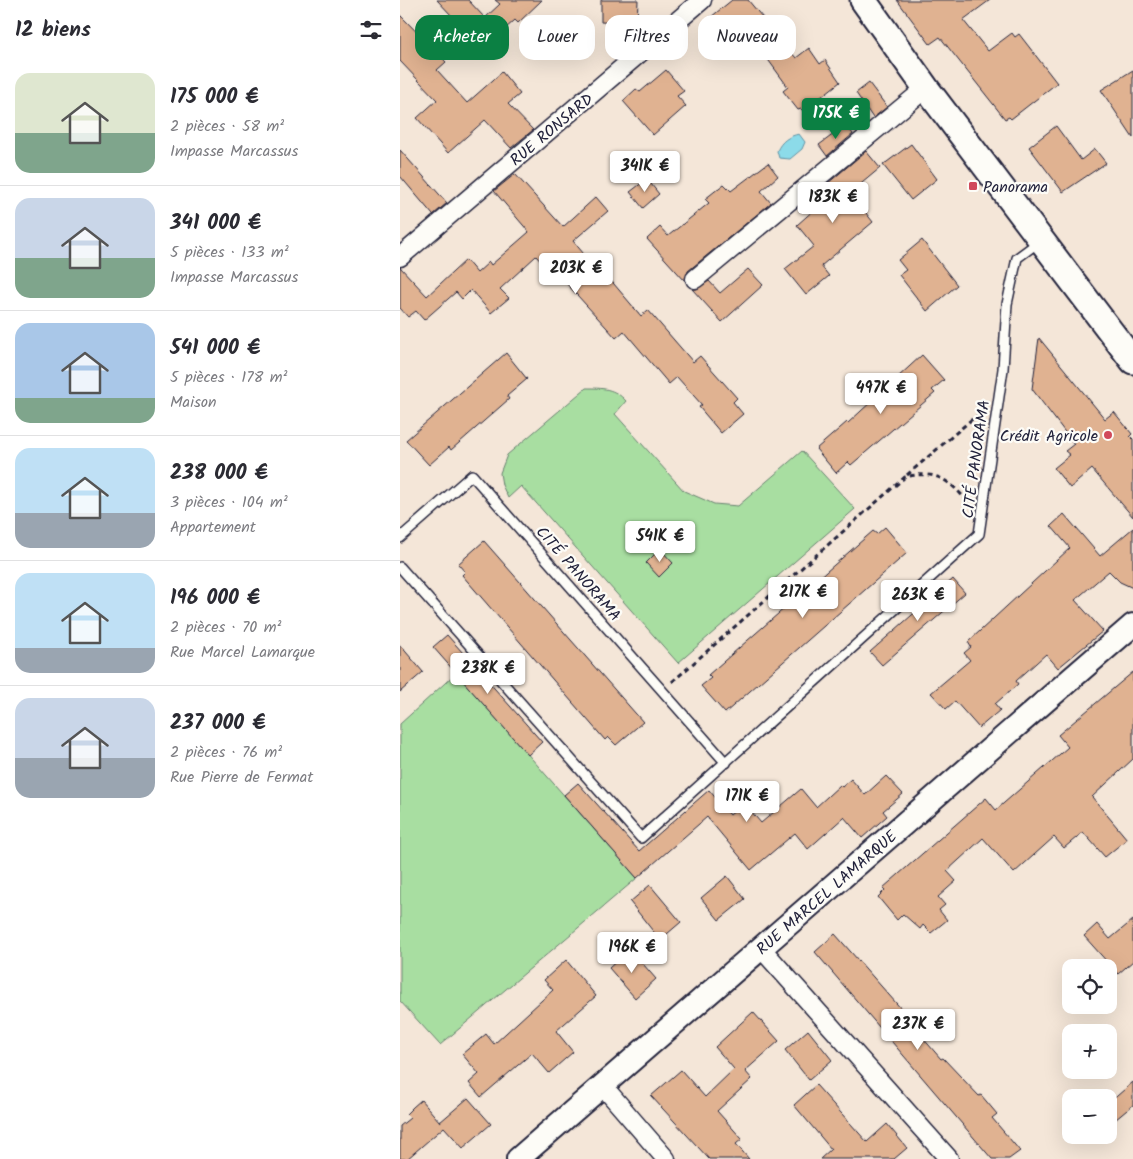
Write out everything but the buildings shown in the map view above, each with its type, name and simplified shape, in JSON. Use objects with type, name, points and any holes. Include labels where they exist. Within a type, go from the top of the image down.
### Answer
[{"type":"main road","points":[[863,0],[1040,241],[1133,361]]},
{"type":"street","name":"RUE RONSARD","points":[[400,257],[702,0]]},
{"type":"street","points":[[696,279],[926,88]]},
{"type":"street","name":"RUE MARCEL LAMARQUE","points":[[518,1159],[1133,625]]},
{"type":"street","points":[[761,948],[950,1159]]},
{"type":"street","points":[[603,1086],[666,1159]]},
{"type":"lane","name":"CITÉ PANORAMA","points":[[400,567],[641,838],[979,534],[1003,369],[1007,304],[1017,258],[1040,241]]},
{"type":"lane","name":"CITÉ PANORAMA","points":[[400,538],[472,475],[726,763]]},
{"type":"path","points":[[662,690],[971,420],[998,406]]},
{"type":"path","points":[[906,477],[935,474],[959,492],[981,518]]},
{"type":"green space","points":[[586,388],[613,391],[626,401],[615,414],[684,491],[714,504],[738,506],[802,451],[855,509],[678,663],[521,486],[508,498],[502,485],[500,473],[507,455]]},
{"type":"green space","points":[[456,673],[637,878],[440,1045],[400,1001],[400,724]]},
{"type":"water","points":[[799,134],[805,142],[802,149],[790,159],[779,158],[777,151],[781,144],[792,136]]},
{"type":"place","name":"Panorama","points":[[973,186]]},
{"type":"place","name":"Crédit Agricole","points":[[1108,435]]}]
